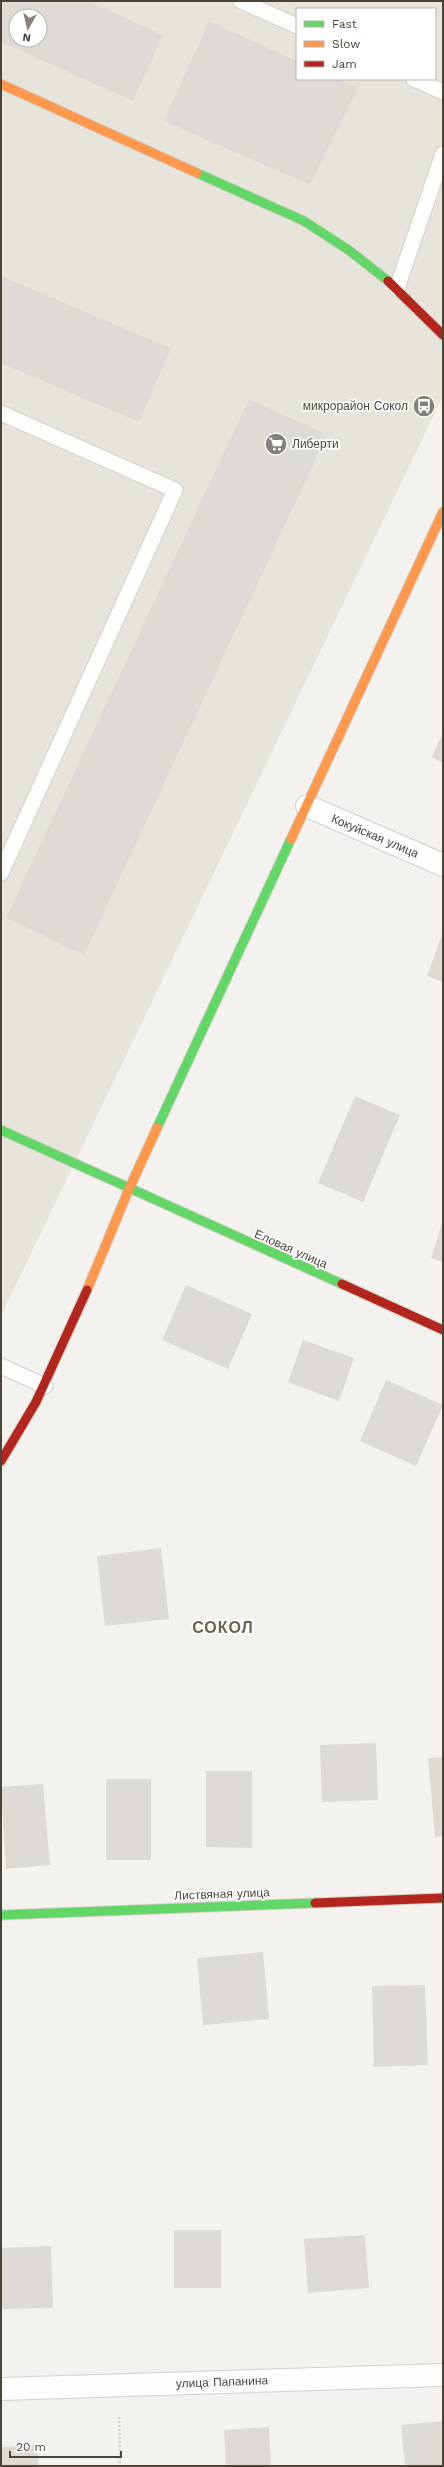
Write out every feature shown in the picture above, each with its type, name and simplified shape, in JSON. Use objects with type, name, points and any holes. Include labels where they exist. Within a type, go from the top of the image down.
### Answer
[{"type":"street","points":[[1,84],[304,221],[350,251],[397,288],[443,334]]},
{"type":"street","points":[[1,1461],[13,1444],[44,1386],[99,1264],[129,1189],[308,806],[443,512]]},
{"type":"street","name":"Кокуйская улица","points":[[308,806],[443,865]]},
{"type":"street","name":"Еловая улица","points":[[1,1130],[443,1330]]},
{"type":"street","name":"Листвяная улица","points":[[1,1915],[443,1898]]},
{"type":"street","name":"улица Папанина","points":[[1,2389],[443,2375]]},
{"type":"lane","points":[[241,1],[296,26]]},
{"type":"lane","points":[[416,80],[443,92]]},
{"type":"lane","points":[[397,288],[443,154]]},
{"type":"lane","points":[[1,413],[175,490],[1,873]]},
{"type":"lane","points":[[1,1366],[44,1386]]},
{"type":"path","points":[[118,2385],[120,2466]]},
{"type":"shaded area","points":[[1,1],[443,1],[443,396],[1,1316]]},
{"type":"building","points":[[1,1],[87,1],[163,35],[133,101],[14,48],[48,48],[48,8],[8,8],[8,45],[1,42]]},
{"type":"building","points":[[209,21],[296,61],[296,80],[339,80],[358,88],[310,185],[164,121]]},
{"type":"building","points":[[1,276],[171,348],[139,422],[1,363]]},
{"type":"building","points":[[249,399],[327,435],[84,955],[6,918]]},
{"type":"building","points":[[443,732],[443,763],[432,757]]},
{"type":"building","points":[[443,931],[443,982],[427,976]]},
{"type":"building","points":[[355,1096],[400,1115],[363,1202],[318,1183]]},
{"type":"building","points":[[443,1220],[443,1262],[431,1258]]},
{"type":"building","points":[[186,1285],[252,1314],[228,1369],[162,1340]]},
{"type":"building","points":[[303,1340],[354,1358],[339,1401],[288,1382]]},
{"type":"building","points":[[386,1380],[443,1405],[416,1466],[360,1441]]},
{"type":"building","points":[[161,1548],[169,1619],[105,1626],[97,1556]]},
{"type":"building","points":[[376,1743],[378,1800],[322,1802],[320,1745]]},
{"type":"building","points":[[443,1757],[443,1836],[435,1837],[428,1758]]},
{"type":"building","points":[[206,1771],[252,1771],[252,1848],[206,1847]]},
{"type":"building","points":[[106,1779],[151,1779],[151,1860],[106,1860]]},
{"type":"building","points":[[43,1784],[50,1865],[6,1869],[1,1787]]},
{"type":"building","points":[[263,1952],[269,2019],[203,2025],[197,1958]]},
{"type":"building","points":[[425,1985],[428,2065],[374,2067],[372,1986]]},
{"type":"building","points":[[174,2230],[221,2230],[221,2288],[174,2288]]},
{"type":"building","points":[[365,2235],[369,2288],[308,2293],[304,2239]]},
{"type":"building","points":[[51,2246],[53,2308],[1,2309],[1,2248]]},
{"type":"building","points":[[443,2421],[443,2466],[405,2466],[401,2425]]},
{"type":"building","points":[[269,2427],[271,2466],[226,2466],[224,2430]]},
{"type":"building","points":[[38,2445],[39,2466],[1,2466],[1,2447]]},
{"type":"traffic: fast","points":[[197,173],[304,221],[350,251],[388,281]]},
{"type":"traffic: fast","points":[[157,1128],[291,839]]},
{"type":"traffic: fast","points":[[1,1130],[342,1284]]},
{"type":"traffic: fast","points":[[1,1915],[315,1903]]},
{"type":"traffic: slow","points":[[1,84],[197,173]]},
{"type":"traffic: slow","points":[[291,839],[443,512]]},
{"type":"traffic: slow","points":[[87,1290],[129,1189],[157,1128]]},
{"type":"traffic: jam","points":[[388,281],[443,335]]},
{"type":"traffic: jam","points":[[342,1284],[443,1330]]},
{"type":"traffic: jam","points":[[1,1461],[36,1402],[87,1290]]},
{"type":"traffic: jam","points":[[315,1903],[443,1898]]},
{"type":"place","name":"микрорайон Сокол","points":[[424,406]]},
{"type":"place","name":"Либерти","points":[[276,444]]},
{"type":"district","name":"СОКОЛ","points":[[223,1627]]}]
